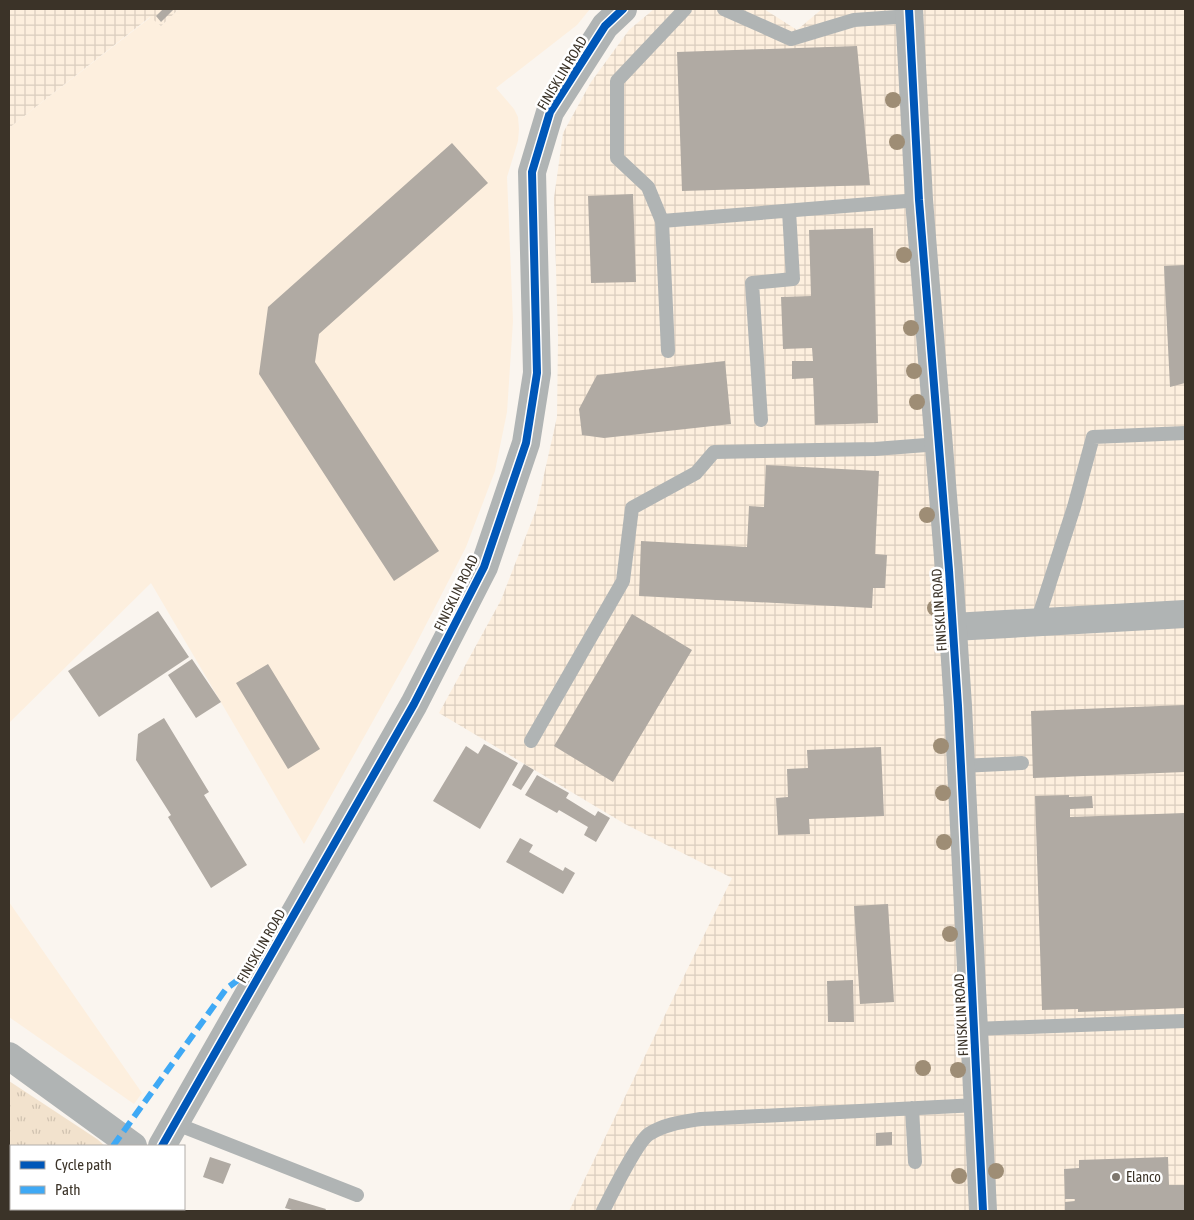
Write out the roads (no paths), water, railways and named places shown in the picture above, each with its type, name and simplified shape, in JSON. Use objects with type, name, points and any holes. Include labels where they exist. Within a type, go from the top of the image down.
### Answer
[{"type":"street","name":"FINISKLIN ROAD","points":[[168,1135],[381,762],[484,567],[526,443],[537,373],[532,172],[550,112],[605,26],[623,9]]},
{"type":"street","name":"FINISKLIN ROAD","points":[[910,13],[920,200],[953,627],[983,1211]]},
{"type":"street","points":[[953,627],[1185,614]]},
{"type":"street","points":[[9,1056],[132,1145]]},
{"type":"lane","points":[[668,352],[662,221],[648,188],[617,158],[616,81],[685,9]]},
{"type":"lane","points":[[724,9],[791,39],[854,20],[910,13]]},
{"type":"lane","points":[[662,221],[920,200]]},
{"type":"lane","points":[[760,420],[752,283],[793,279],[789,211]]},
{"type":"lane","points":[[1037,622],[1074,507],[1093,437],[1185,433]]},
{"type":"lane","points":[[531,742],[623,581],[632,508],[696,473],[714,452],[875,449],[939,444]]},
{"type":"lane","points":[[961,766],[1022,763]]},
{"type":"lane","points":[[974,1029],[1185,1021]]},
{"type":"lane","points":[[603,1211],[647,1135],[669,1124],[701,1119],[977,1104]]},
{"type":"lane","points":[[912,1108],[915,1162]]},
{"type":"lane","points":[[168,1135],[357,1196]]},
{"type":"place","name":"Elanco","points":[[1116,1177]]}]
